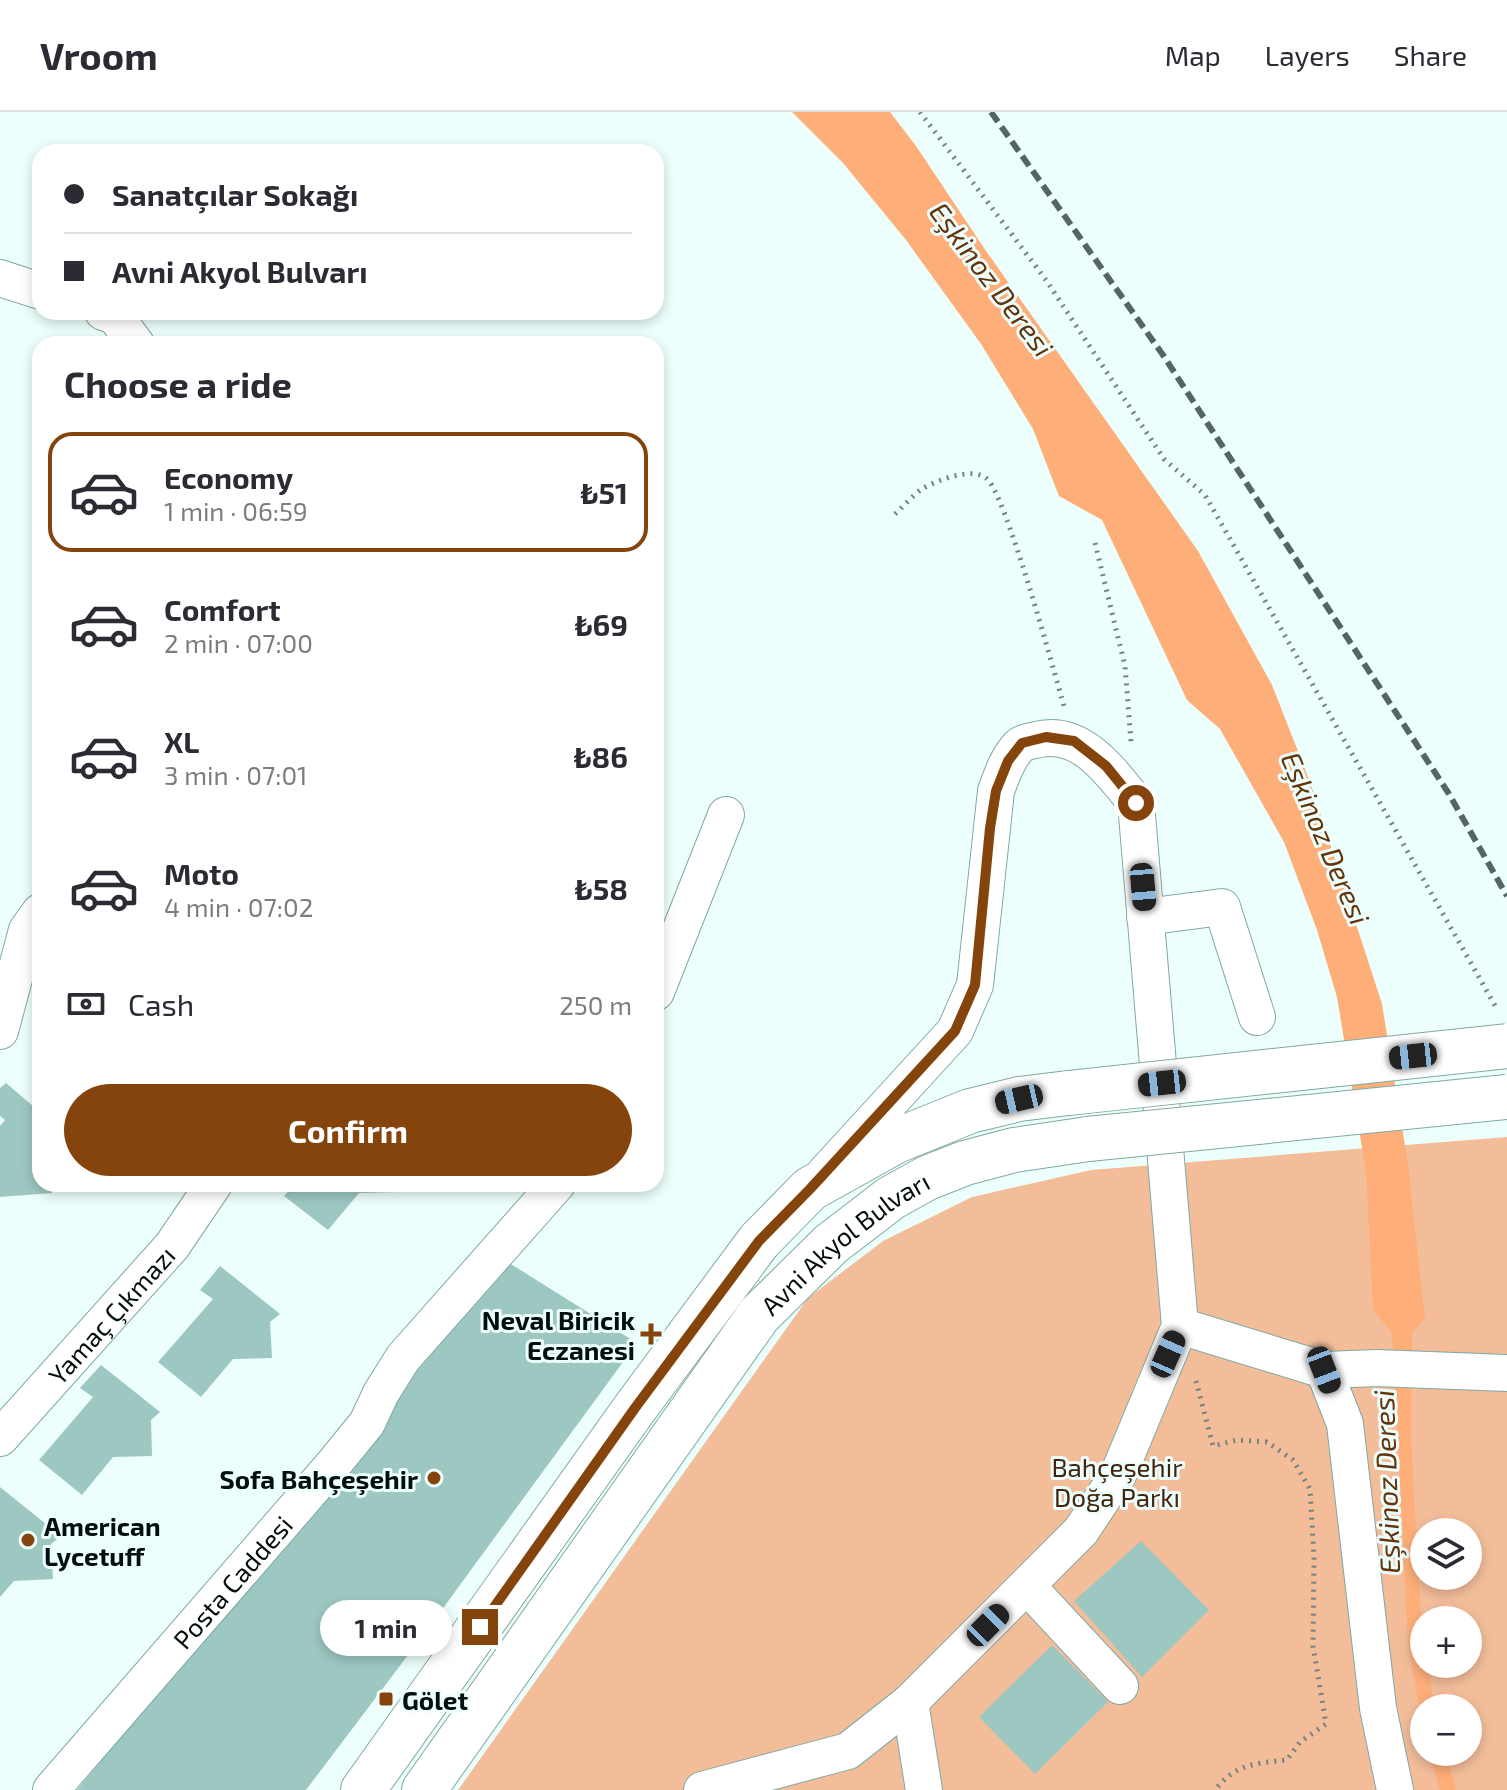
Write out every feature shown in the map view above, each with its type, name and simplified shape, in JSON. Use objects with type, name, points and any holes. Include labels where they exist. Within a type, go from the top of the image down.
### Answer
[{"type":"main road","name":"Avni Akyol Bulvarı","points":[[363,1790],[635,1408],[749,1254],[810,1189],[896,1141],[970,1111],[1019,1099],[1503,1030]]},
{"type":"main road","name":"Avni Akyol Bulvarı","points":[[424,1790],[759,1315],[831,1244],[891,1198],[927,1178],[965,1163],[1014,1150],[1088,1139],[1507,1097]]},
{"type":"street","points":[[0,278],[32,288]]},
{"type":"street","points":[[702,1790],[848,1751],[910,1702],[1081,1531],[1118,1475],[1180,1326],[1136,803],[1106,766],[1074,741],[1046,737],[1022,743],[1008,761],[996,791],[975,985],[966,1010],[955,1031],[810,1189]]},
{"type":"street","points":[[664,972],[726,815]]},
{"type":"street","points":[[1145,917],[1222,907],[1257,1017]]},
{"type":"street","points":[[0,1031],[27,930],[32,923]]},
{"type":"street","name":"Yamaç Çıkmazı","points":[[0,1438],[172,1246],[209,1192]]},
{"type":"street","name":"Posta Caddesi","points":[[51,1790],[332,1466],[367,1423],[403,1358],[550,1192]]},
{"type":"street","points":[[1180,1326],[1324,1370],[1377,1368],[1507,1373]]},
{"type":"street","points":[[1324,1370],[1345,1424],[1378,1708],[1395,1790]]},
{"type":"street","points":[[1027,1586],[1120,1686]]},
{"type":"street","points":[[910,1702],[924,1790]]},
{"type":"path","points":[[920,112],[1046,280],[1164,459],[1205,495],[1340,728],[1503,1030]]},
{"type":"path","points":[[895,514],[923,489],[968,471],[987,478],[996,492],[1028,584],[1074,741]]},
{"type":"path","points":[[1095,543],[1125,666],[1136,803]]},
{"type":"path","points":[[1180,1326],[1213,1446],[1237,1440],[1267,1442],[1293,1460],[1310,1489],[1314,1557],[1313,1646],[1326,1724],[1300,1742],[1287,1760],[1253,1763],[1227,1775],[1215,1790]]},
{"type":"green space","name":"Bahçeşehir Doğa Parkı","points":[[1507,1137],[1507,1790],[458,1790],[808,1298],[883,1241],[972,1197],[1091,1170]]},
{"type":"water","name":"Eşkinoz Deresi","points":[[792,112],[890,112],[1198,551],[1272,685],[1310,782],[1382,1004],[1408,1164],[1425,1319],[1412,1333],[1411,1442],[1415,1518],[1410,1518],[1410,1590],[1420,1590],[1421,1606],[1410,1606],[1410,1655],[1392,1333],[1373,1310],[1366,1172],[1337,997],[1317,930],[1284,842],[1220,729],[1187,700],[1102,520],[1059,496],[1033,429],[981,344],[906,240],[843,163]]},
{"type":"water","points":[[1414,1678],[1430,1678],[1432,1694],[1417,1694]]},
{"type":"water","points":[[1432,1766],[1450,1766],[1456,1790],[1440,1790]]},
{"type":"building","points":[[6,1083],[32,1105],[32,1192],[52,1193],[0,1197],[0,1126],[5,1120],[0,1116],[0,1088]]},
{"type":"building","points":[[288,1192],[398,1192],[359,1193],[328,1230],[284,1196]]},
{"type":"building","name":"Sofa Bahçeşehir","points":[[506,1261],[637,1343],[306,1790],[77,1790]]},
{"type":"building","points":[[220,1266],[280,1314],[270,1322],[272,1358],[233,1359],[201,1397],[158,1362],[213,1299],[200,1290]]},
{"type":"building","points":[[101,1365],[160,1412],[151,1420],[152,1456],[113,1457],[82,1495],[39,1460],[93,1397],[80,1388]]},
{"type":"building","name":"American Lycetuff","points":[[0,1487],[61,1536],[51,1544],[53,1579],[14,1581],[0,1597]]},
{"type":"building","points":[[1141,1541],[1209,1610],[1142,1677],[1074,1601]]},
{"type":"building","points":[[1052,1645],[1108,1702],[1035,1774],[979,1717]]},
{"type":"railway","points":[[991,112],[1163,355],[1449,794],[1507,896]]},
{"type":"place","name":"Neval Biricik Eczanesi","points":[[651,1334]]},
{"type":"place","name":"Sofa Bahçeşehir","points":[[434,1478]]},
{"type":"place","name":"American Lycetuff","points":[[28,1540]]},
{"type":"place","name":"Gölet","points":[[386,1699]]},
{"type":"route","points":[[480,1627],[635,1408],[759,1241],[955,1031],[975,985],[996,791],[1008,761],[1022,743],[1046,737],[1074,741],[1106,766],[1136,803]]}]
